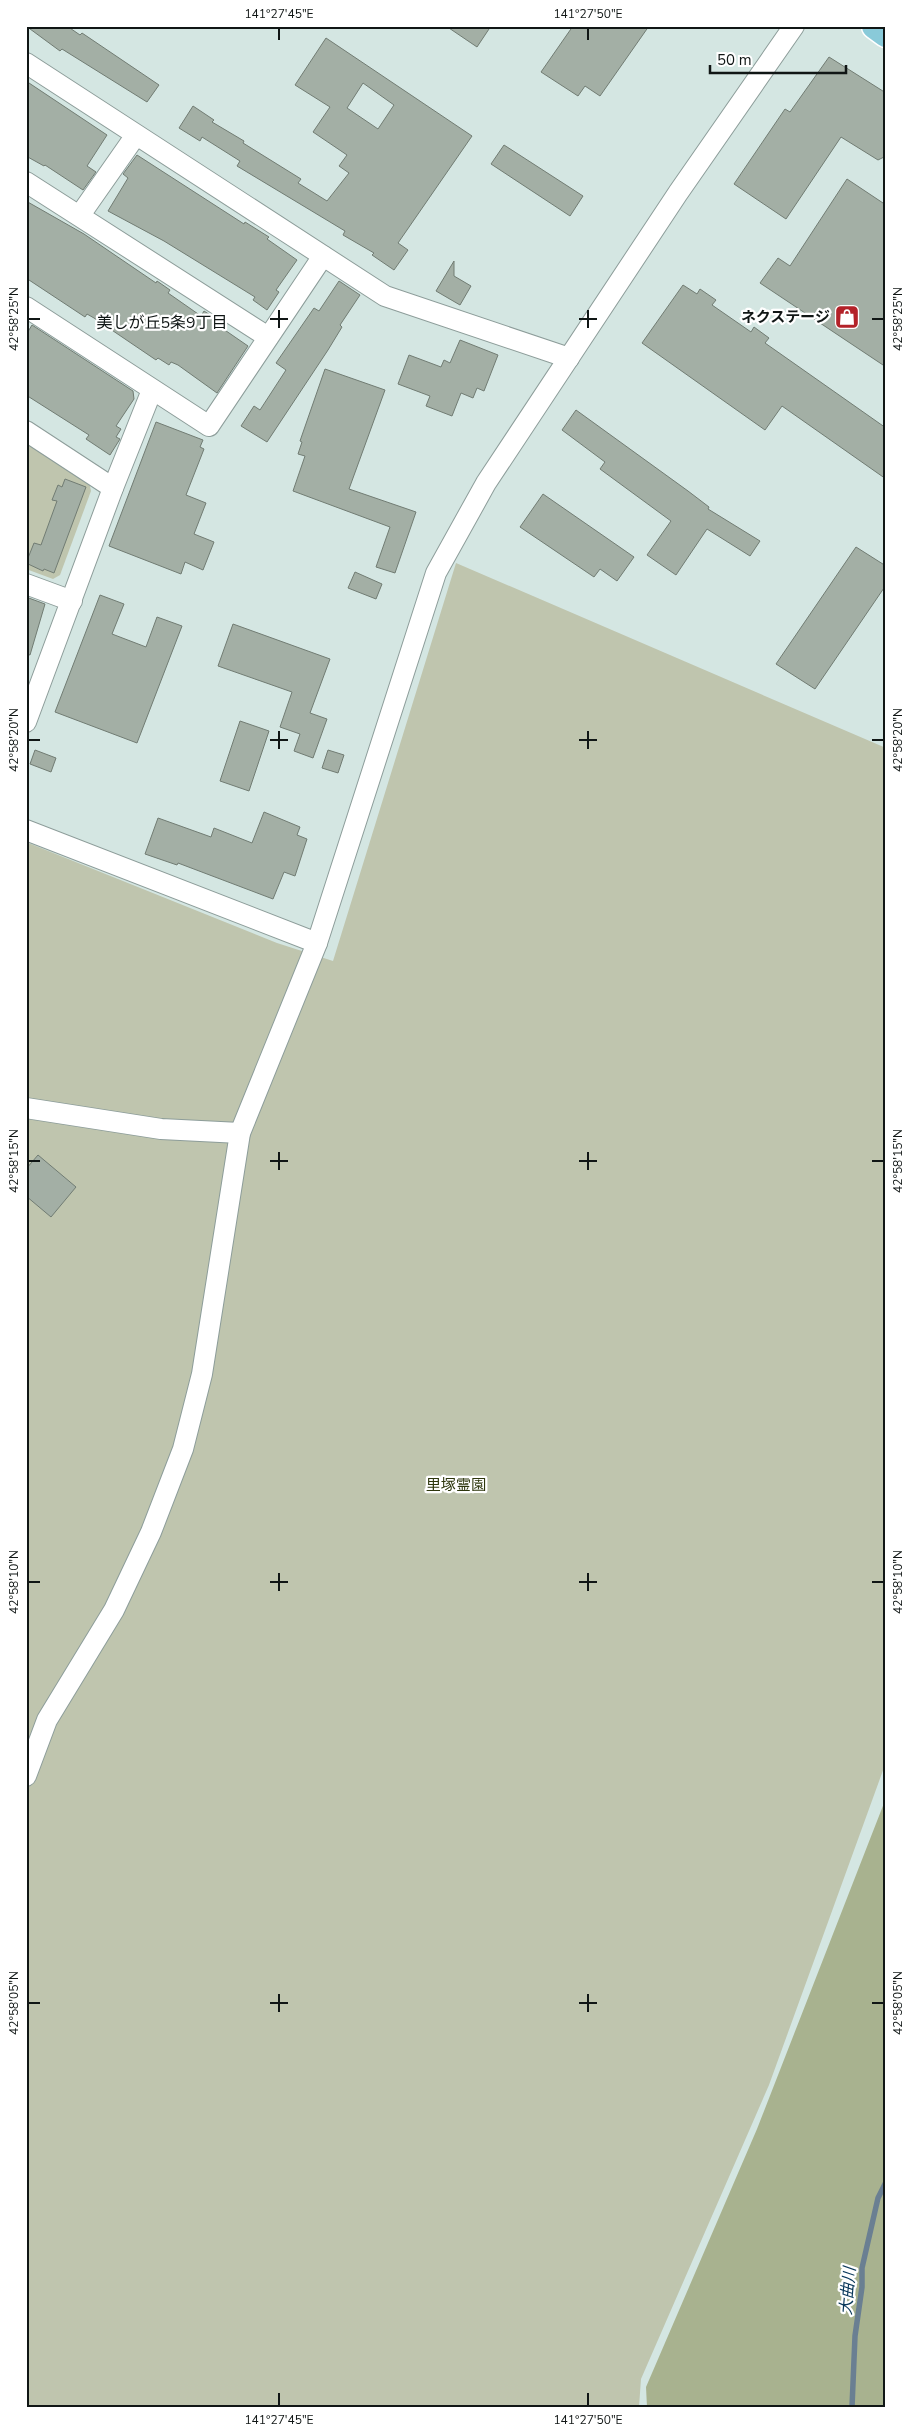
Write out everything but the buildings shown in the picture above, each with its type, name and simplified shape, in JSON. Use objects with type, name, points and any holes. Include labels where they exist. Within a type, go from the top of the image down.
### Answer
[{"type":"main road","points":[[875,26],[886,34]]},
{"type":"street","points":[[26,1776],[29,1759],[47,1720],[114,1610],[152,1532],[183,1449],[202,1374],[240,1133],[301,987],[317,943],[436,573],[486,483],[678,193],[794,26]]},
{"type":"street","points":[[26,63],[385,296],[569,358]]},
{"type":"street","points":[[80,215],[136,135]]},
{"type":"street","points":[[26,182],[268,337]]},
{"type":"street","points":[[26,307],[209,426],[323,256]]},
{"type":"street","points":[[26,722],[113,488],[152,390]]},
{"type":"street","points":[[26,431],[113,488]]},
{"type":"street","points":[[26,584],[72,601]]},
{"type":"street","points":[[26,830],[317,943]]},
{"type":"street","points":[[26,1108],[161,1129],[240,1133]]},
{"type":"green space","points":[[26,441],[89,481],[91,491],[60,575],[53,579],[26,569]]},
{"type":"green space","name":"里塚霊園","points":[[456,563],[886,748],[886,1762],[769,2085],[641,2379],[639,2407],[26,2407],[26,842],[277,943],[333,961]]},
{"type":"green space","points":[[886,1798],[886,2407],[647,2407],[646,2387],[757,2129]]},
{"type":"waterway","name":"大曲川","points":[[852,2407],[855,2336],[862,2287],[862,2268],[878,2198],[886,2182]]},
{"type":"place","name":"ネクステージ","points":[[847,317]]},
{"type":"district","name":"美しが丘5条9丁目","points":[[162,322]]}]
